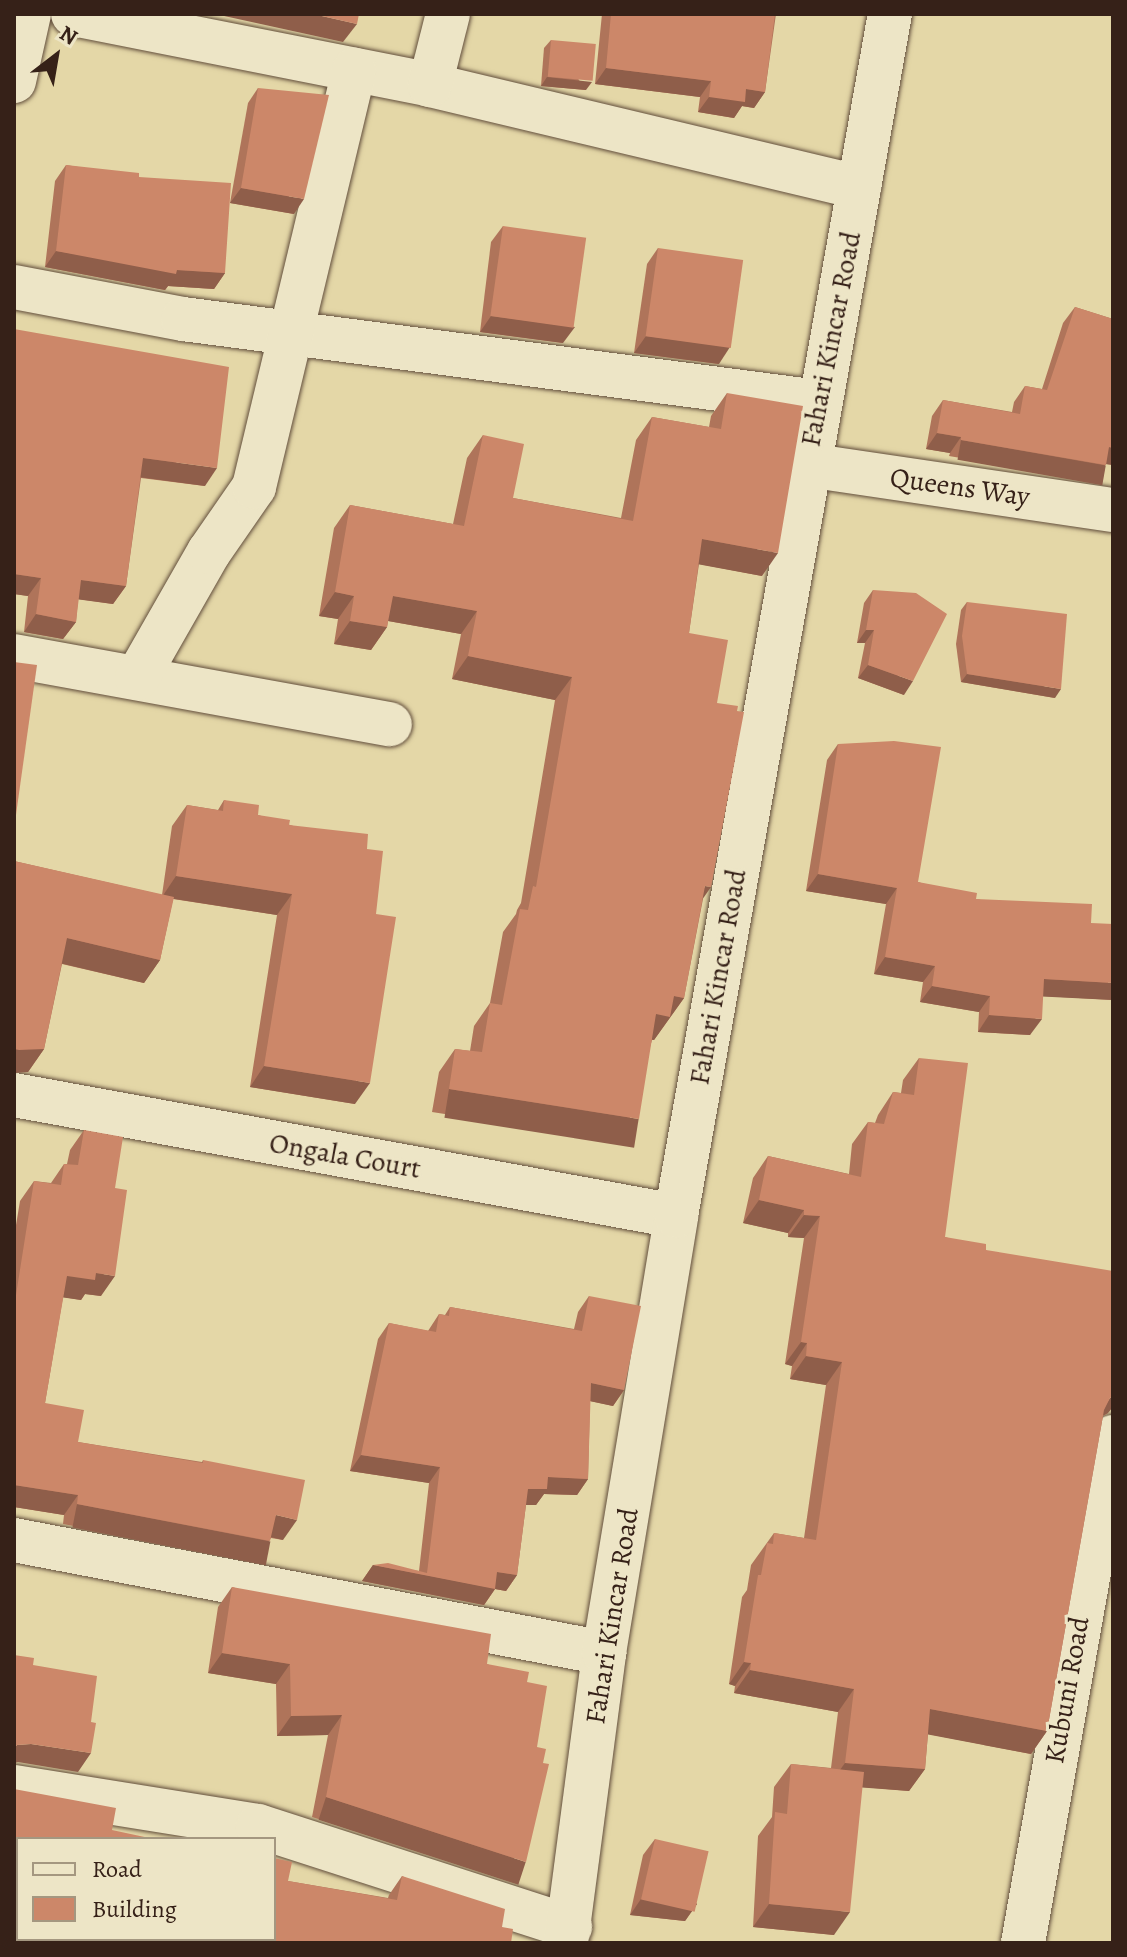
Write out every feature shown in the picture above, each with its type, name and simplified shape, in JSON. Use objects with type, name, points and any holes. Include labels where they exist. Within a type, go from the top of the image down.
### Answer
[{"type":"street","points":[[14,81],[29,14]]},
{"type":"street","points":[[73,14],[430,85],[859,187]]},
{"type":"street","points":[[430,85],[448,14]]},
{"type":"street","name":"Fahari Kincar Road","points":[[568,1935],[604,1653],[676,1216],[807,465],[890,14]]},
{"type":"street","points":[[137,678],[209,552],[254,487],[354,70]]},
{"type":"street","points":[[14,287],[183,319],[819,402]]},
{"type":"street","name":"Queens Way","points":[[807,465],[1113,510]]},
{"type":"street","points":[[14,656],[390,724]]},
{"type":"street","name":"Ongala Court","points":[[14,1095],[676,1216]]},
{"type":"street","name":"Kubuni Road","points":[[1023,1943],[1113,1437]]},
{"type":"street","points":[[14,1540],[604,1653]]},
{"type":"street","points":[[14,1787],[258,1826],[568,1935]]},
{"type":"building","points":[[313,14],[359,14],[357,24]]},
{"type":"building","points":[[611,14],[775,14],[765,92],[746,89],[745,102],[709,97],[711,81],[606,68]]},
{"type":"building","points":[[551,40],[596,44],[593,81],[548,77]]},
{"type":"building","points":[[258,88],[329,95],[304,199],[241,188]]},
{"type":"building","points":[[66,165],[139,173],[139,177],[231,183],[225,273],[177,270],[176,274],[56,251]]},
{"type":"building","points":[[503,226],[586,238],[574,328],[490,316]]},
{"type":"building","points":[[658,248],[743,260],[731,348],[646,336]]},
{"type":"building","points":[[1075,307],[1113,319],[1113,448],[1109,447],[1106,465],[961,440],[961,437],[937,433],[943,400],[1020,414],[1025,386],[1047,390]]},
{"type":"building","points":[[14,329],[229,367],[217,468],[143,458],[126,586],[81,580],[76,622],[36,614],[41,578],[14,574]]},
{"type":"building","points":[[727,393],[803,406],[778,553],[702,539],[689,633],[728,640],[717,703],[738,706],[737,711],[744,712],[711,887],[705,886],[684,998],[674,996],[670,1017],[656,1014],[639,1119],[449,1089],[455,1049],[482,1052],[490,1003],[502,1005],[520,909],[528,910],[533,886],[536,887],[572,677],[468,656],[477,611],[393,596],[387,627],[350,621],[354,596],[335,592],[350,505],[464,526],[483,435],[524,444],[513,498],[633,521],[652,417],[721,429]]},
{"type":"building","points":[[873,590],[916,593],[947,614],[913,681],[868,665],[874,630],[866,630]]},
{"type":"building","points":[[967,602],[1067,614],[1061,689],[967,674],[962,636]]},
{"type":"building","points":[[14,662],[37,665],[14,829]]},
{"type":"building","points":[[894,741],[941,747],[918,882],[977,893],[976,899],[1092,904],[1091,923],[1113,924],[1113,983],[1044,979],[1042,1019],[989,1015],[990,996],[932,986],[935,966],[885,957],[897,888],[818,874],[838,744]]},
{"type":"building","points":[[224,800],[259,805],[258,815],[290,820],[289,825],[368,834],[367,849],[383,851],[376,914],[396,917],[370,1083],[264,1066],[292,894],[176,876],[187,805],[223,811]]},
{"type":"building","points":[[14,861],[174,897],[160,960],[67,938],[44,1049],[14,1049]]},
{"type":"building","points":[[919,1058],[968,1063],[945,1237],[986,1244],[986,1250],[1113,1271],[1113,1396],[1104,1410],[1047,1731],[930,1709],[925,1769],[845,1763],[854,1689],[750,1670],[751,1663],[744,1662],[758,1575],[761,1575],[767,1543],[773,1544],[774,1533],[816,1540],[842,1362],[806,1356],[807,1343],[801,1342],[820,1216],[804,1215],[804,1210],[759,1200],[768,1156],[861,1177],[868,1122],[884,1124],[893,1092],[914,1095]]},
{"type":"building","points":[[84,1130],[123,1137],[115,1188],[127,1190],[115,1276],[96,1273],[95,1280],[67,1276],[45,1403],[84,1410],[78,1442],[203,1463],[203,1460],[305,1480],[297,1520],[276,1515],[270,1541],[77,1504],[78,1495],[14,1485],[14,1295],[34,1181],[61,1185],[64,1164],[78,1165]]},
{"type":"building","points":[[589,1296],[641,1306],[624,1390],[591,1383],[588,1479],[548,1477],[547,1489],[528,1489],[517,1575],[497,1572],[495,1589],[373,1565],[388,1563],[427,1573],[440,1467],[361,1455],[389,1323],[436,1332],[439,1314],[449,1316],[450,1307],[582,1331]]},
{"type":"building","points":[[232,1587],[491,1634],[487,1664],[529,1672],[527,1682],[547,1686],[537,1747],[546,1749],[543,1763],[549,1764],[526,1862],[326,1797],[342,1715],[291,1716],[290,1664],[222,1653]]},
{"type":"building","points":[[14,1655],[34,1658],[33,1665],[97,1676],[91,1722],[96,1723],[91,1753],[31,1744],[14,1748]]},
{"type":"building","points":[[791,1764],[864,1772],[850,1912],[769,1904],[775,1812],[787,1814]]},
{"type":"building","points":[[14,1789],[116,1808],[112,1830],[145,1837],[16,1837],[14,1889]]},
{"type":"building","points":[[655,1839],[709,1851],[695,1912],[641,1899]]},
{"type":"building","points":[[276,1858],[292,1862],[288,1881],[397,1900],[402,1876],[505,1909],[502,1927],[513,1929],[511,1943],[160,1943],[276,1941]]}]
